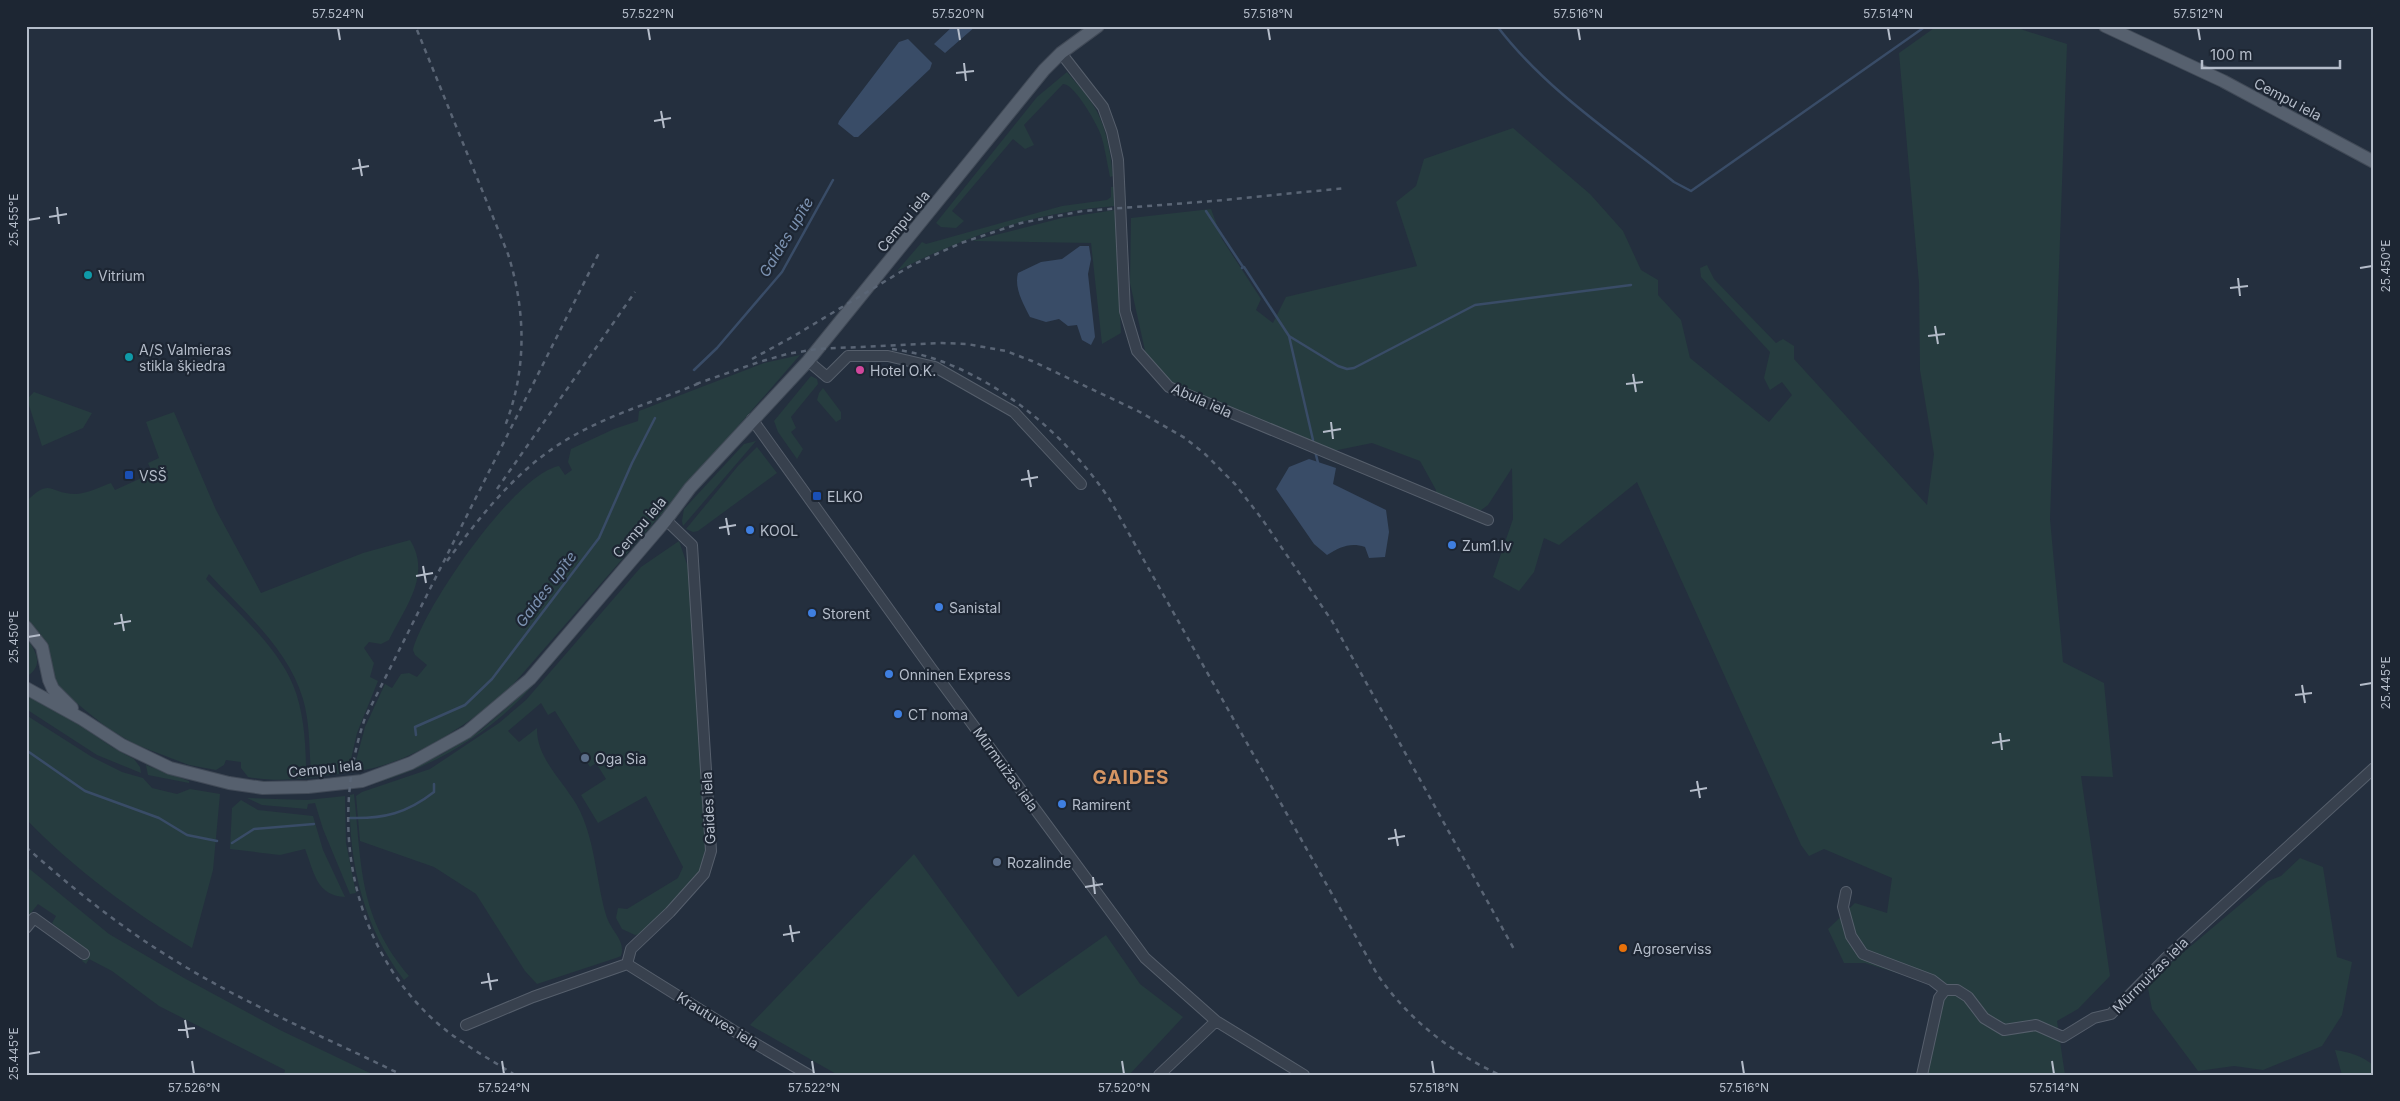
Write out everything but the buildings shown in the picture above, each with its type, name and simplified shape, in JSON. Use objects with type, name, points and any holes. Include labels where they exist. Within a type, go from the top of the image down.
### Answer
[{"type":"main road","name":"Cempu iela","points":[[26,688],[82,719],[122,745],[170,768],[229,784],[263,788],[308,788],[362,781],[411,763],[467,732],[530,679],[666,520],[690,488],[752,419],[808,361],[1026,91],[1061,53],[1098,26]]},
{"type":"main road","name":"Cempu iela","points":[[2105,26],[2223,81],[2374,162]]},
{"type":"main road","name":"Cempu iela","points":[[26,627],[42,647],[53,688],[82,719]]},
{"type":"main road","name":"Cempu iela","points":[[26,688],[36,683],[42,676],[46,666]]},
{"type":"street","name":"Abula iela","points":[[1061,53],[1104,107],[1118,160],[1125,311],[1137,351],[1169,387],[1488,520]]},
{"type":"street","points":[[808,361],[826,377],[848,356],[888,356],[935,367],[1014,412],[1081,484]]},
{"type":"street","name":"Mūrmuižas iela","points":[[752,419],[931,668],[1144,958],[1216,1020],[1304,1075]]},
{"type":"street","name":"Gaides iela","points":[[628,964],[631,948],[670,912],[704,874],[711,851],[692,545],[666,520]]},
{"type":"street","name":"Mūrmuižas iela","points":[[1846,892],[1843,907],[1851,936],[1863,954],[1932,980],[1946,990],[1958,990],[1968,998],[1984,1018],[2004,1030],[2036,1025],[2063,1037],[2094,1018],[2111,1014],[2166,958],[2374,768]]},
{"type":"street","points":[[26,928],[34,918],[84,954]]},
{"type":"street","points":[[466,1025],[533,998],[628,964]]},
{"type":"street","name":"Krautuves iela","points":[[628,964],[739,1034],[809,1075]]},
{"type":"street","points":[[1922,1075],[1939,998],[1946,990]]},
{"type":"street","points":[[1159,1075],[1216,1020]]},
{"type":"green space","points":[[1937,26],[2011,26],[2067,44],[2050,519],[2063,662],[2104,683],[2113,777],[2081,776],[2110,976],[2078,1009],[2057,1021],[2065,1075],[1924,1075],[1939,986],[1865,963],[1844,963],[1828,929],[1855,903],[1887,913],[1892,878],[1824,849],[1809,856],[1801,845],[1637,482],[1559,545],[1544,538],[1534,572],[1519,591],[1493,577],[1513,519],[1512,468],[1488,505],[1469,519],[1435,503],[1436,490],[1420,461],[1372,443],[1333,451],[1173,385],[1148,364],[1130,283],[1131,218],[1211,209],[1222,239],[1261,299],[1256,310],[1273,323],[1286,297],[1417,266],[1396,202],[1416,186],[1424,159],[1513,128],[1590,194],[1623,231],[1641,270],[1658,280],[1658,295],[1681,320],[1690,358],[1769,422],[1792,395],[1782,382],[1770,390],[1764,378],[1770,352],[1701,277],[1700,268],[1707,265],[1714,279],[1776,343],[1783,339],[1794,346],[1794,359],[1927,505],[1934,454],[1920,370],[1919,283],[1899,53]]},
{"type":"green space","points":[[1067,72],[1087,96],[1100,117],[1109,146],[1113,176],[1110,177],[1101,135],[1095,122],[1079,97],[1068,85],[1063,84],[1024,125],[1034,145],[1025,149],[1013,139],[952,211],[964,221],[956,228],[941,227],[936,223],[1037,97]]},
{"type":"green space","points":[[1111,187],[1116,187],[1115,206],[1058,214],[1003,227],[950,246],[897,271],[922,242],[926,244],[1062,206],[1107,200],[1111,197]]},
{"type":"green space","points":[[1115,210],[1121,333],[1102,344],[1091,243],[972,241],[1062,218]]},
{"type":"green space","points":[[800,355],[503,696],[469,721],[432,744],[394,762],[353,772],[365,727],[385,684],[392,688],[401,674],[409,673],[417,677],[427,665],[415,655],[413,650],[434,604],[452,575],[496,516],[519,492],[541,474],[559,466],[565,475],[572,470],[568,462],[571,449],[614,429],[638,421],[639,411],[764,363]]},
{"type":"green space","points":[[811,376],[817,379],[818,384],[791,417],[796,428],[791,432],[803,449],[797,459],[778,432],[774,421]]},
{"type":"green space","points":[[823,388],[841,412],[841,419],[836,422],[817,400]]},
{"type":"green space","points":[[34,392],[92,413],[83,428],[42,446],[27,399]]},
{"type":"green space","points":[[174,412],[216,510],[261,593],[363,553],[410,540],[416,553],[418,566],[414,591],[389,640],[381,644],[369,642],[364,648],[374,663],[370,677],[378,681],[357,733],[348,772],[310,778],[273,780],[248,777],[241,768],[241,762],[226,760],[224,765],[216,770],[189,765],[134,744],[106,727],[58,688],[51,670],[51,658],[47,647],[26,620],[26,502],[34,494],[46,488],[76,494],[111,483],[115,490],[148,475],[149,477],[153,474],[148,463],[159,458],[146,422]],"holes":[[[209,574],[264,632],[287,663],[303,699],[307,717],[311,772],[306,772],[305,739],[300,706],[286,671],[266,642],[206,579]]]},
{"type":"green space","points":[[756,441],[683,526],[684,509],[744,444]]},
{"type":"green space","points":[[757,447],[777,473],[698,531],[693,532],[686,529],[738,466]]},
{"type":"green space","points":[[679,541],[689,570],[706,847],[700,871],[685,891],[641,934],[635,935],[622,929],[616,918],[618,908],[627,909],[678,878],[683,867],[646,796],[598,823],[581,795],[606,779],[596,763],[590,767],[555,711],[548,715],[541,703],[508,731],[519,742],[537,728],[541,751],[574,801],[585,824],[593,851],[607,918],[620,941],[622,951],[621,956],[616,958],[537,984],[525,971],[476,894],[434,867],[360,841],[356,796],[362,792],[430,769],[499,723],[526,700],[641,567]]},
{"type":"green space","points":[[582,629],[524,695],[498,719],[479,733],[460,746],[418,768],[374,784],[351,789],[351,787],[415,767],[442,754],[480,731],[529,688]]},
{"type":"green space","points":[[26,637],[33,648],[37,663],[32,673],[26,677]]},
{"type":"green space","points":[[26,693],[45,701],[112,747],[134,759],[140,767],[141,773],[97,755],[26,709]]},
{"type":"green space","points":[[26,715],[92,757],[122,772],[143,778],[152,788],[177,794],[190,789],[220,794],[213,870],[192,948],[105,889],[64,855],[26,819]]},
{"type":"green space","points":[[146,765],[189,781],[189,783],[148,775]]},
{"type":"green space","points":[[354,794],[365,889],[371,911],[380,932],[392,954],[409,976],[404,980],[378,938],[361,892],[355,868],[350,820],[350,795]]},
{"type":"green space","points":[[345,796],[346,843],[356,893],[350,894],[323,829],[315,803],[308,804],[307,809],[262,805],[247,798],[307,800]]},
{"type":"green space","points":[[241,800],[258,810],[313,816],[323,850],[345,897],[335,896],[322,887],[314,874],[305,849],[280,855],[230,849],[232,808]]},
{"type":"green space","points":[[914,854],[1018,997],[1106,935],[1140,984],[1183,1017],[1129,1075],[838,1075],[750,1025]]},
{"type":"green space","points":[[2300,858],[2323,867],[2337,957],[2352,962],[2342,1015],[2322,1046],[2263,1070],[2234,1066],[2198,1071],[2152,1009],[2147,983],[2268,881],[2281,876]]},
{"type":"green space","points":[[26,866],[109,934],[184,978],[280,1030],[374,1075],[284,1075],[285,1070],[159,1006],[112,971],[89,959],[86,964],[82,961],[89,952],[52,923],[56,916],[38,904],[26,919]]},
{"type":"green space","points":[[2335,1050],[2361,1057],[2374,1066],[2374,1075],[2342,1075]]},
{"type":"water","points":[[953,26],[976,26],[945,53],[934,44]]},
{"type":"water","points":[[908,39],[932,63],[930,69],[858,137],[854,137],[838,124],[839,121],[899,42]]},
{"type":"water","points":[[1080,246],[1089,246],[1091,259],[1088,274],[1095,337],[1091,345],[1082,340],[1077,325],[1068,326],[1059,319],[1046,322],[1030,317],[1017,284],[1018,273],[1041,262],[1062,259]]},
{"type":"water","points":[[1309,459],[1336,468],[1333,484],[1386,510],[1389,532],[1385,557],[1369,558],[1365,547],[1355,545],[1341,548],[1327,555],[1314,544],[1276,489],[1289,467]]},
{"type":"waterway","points":[[1497,26],[1536,70],[1580,109],[1674,182],[1691,191],[1926,26]]},
{"type":"waterway","name":"Gaides upīte","points":[[694,370],[717,348],[782,272],[833,180]]},
{"type":"waterway","points":[[1206,211],[1242,268]]},
{"type":"waterway","points":[[1244,267],[1289,336]]},
{"type":"waterway","points":[[1313,440],[1289,336],[1338,366],[1347,369],[1354,368],[1475,305],[1631,285]]},
{"type":"waterway","name":"Gaides upīte","points":[[416,735],[415,727],[465,705],[492,679],[599,538],[632,463],[655,418]]},
{"type":"waterway","points":[[1315,451],[1318,463]]},
{"type":"waterway","name":"Gaides upīte","points":[[26,750],[85,791],[159,818],[187,835],[217,841]]},
{"type":"waterway","name":"Gaides upīte","points":[[350,818],[384,816],[405,810],[434,792],[434,784]]},
{"type":"waterway","name":"Gaides upīte","points":[[232,843],[254,829],[314,824]]},
{"type":"railway","points":[[417,30],[508,254],[514,275],[521,319],[522,340],[517,384],[505,426]]},
{"type":"railway","points":[[752,359],[912,265],[961,243],[1021,223],[1083,211],[1346,188]]},
{"type":"railway","points":[[515,1075],[464,1044],[436,1022],[407,991],[384,957],[366,920],[355,880],[349,840],[349,799],[354,758],[365,718],[599,253]]},
{"type":"railway","points":[[497,489],[635,292]]},
{"type":"railway","points":[[696,384],[759,362],[787,354],[817,349],[942,343],[967,344],[1006,351],[1032,361],[1138,411],[1185,438],[1205,454],[1235,484],[1262,519],[1332,621],[1515,951]]},
{"type":"railway","points":[[892,349],[924,356],[956,367],[987,383],[1016,402],[1043,424],[1091,474],[1110,500],[1377,974],[1402,1006],[1431,1033],[1464,1056],[1500,1075]]},
{"type":"railway","points":[[447,561],[474,525],[503,492],[536,461],[554,448],[604,420],[702,382]]},
{"type":"railway","points":[[26,847],[96,906],[133,933],[199,975],[256,1005],[402,1075]]},
{"type":"place","name":"Vitrium","points":[[88,275]]},
{"type":"place","name":"A/S Valmieras stikla šķiedra","points":[[129,357]]},
{"type":"place","name":"Hotel O.K.","points":[[860,370]]},
{"type":"place","name":"VSŠ","points":[[129,475]]},
{"type":"place","name":"ELKO","points":[[817,496]]},
{"type":"place","name":"KOOL","points":[[750,530]]},
{"type":"place","name":"Zum1.lv","points":[[1452,545]]},
{"type":"place","name":"Sanistal","points":[[939,607]]},
{"type":"place","name":"Storent","points":[[812,613]]},
{"type":"place","name":"Onninen Express","points":[[889,674]]},
{"type":"place","name":"CT noma","points":[[898,714]]},
{"type":"place","name":"Oga Sia","points":[[585,758]]},
{"type":"place","name":"Ramirent","points":[[1062,804]]},
{"type":"place","name":"Rozalinde","points":[[997,862]]},
{"type":"place","name":"Agroserviss","points":[[1623,948]]},
{"type":"district","name":"GAIDES","points":[[1131,777]]}]
